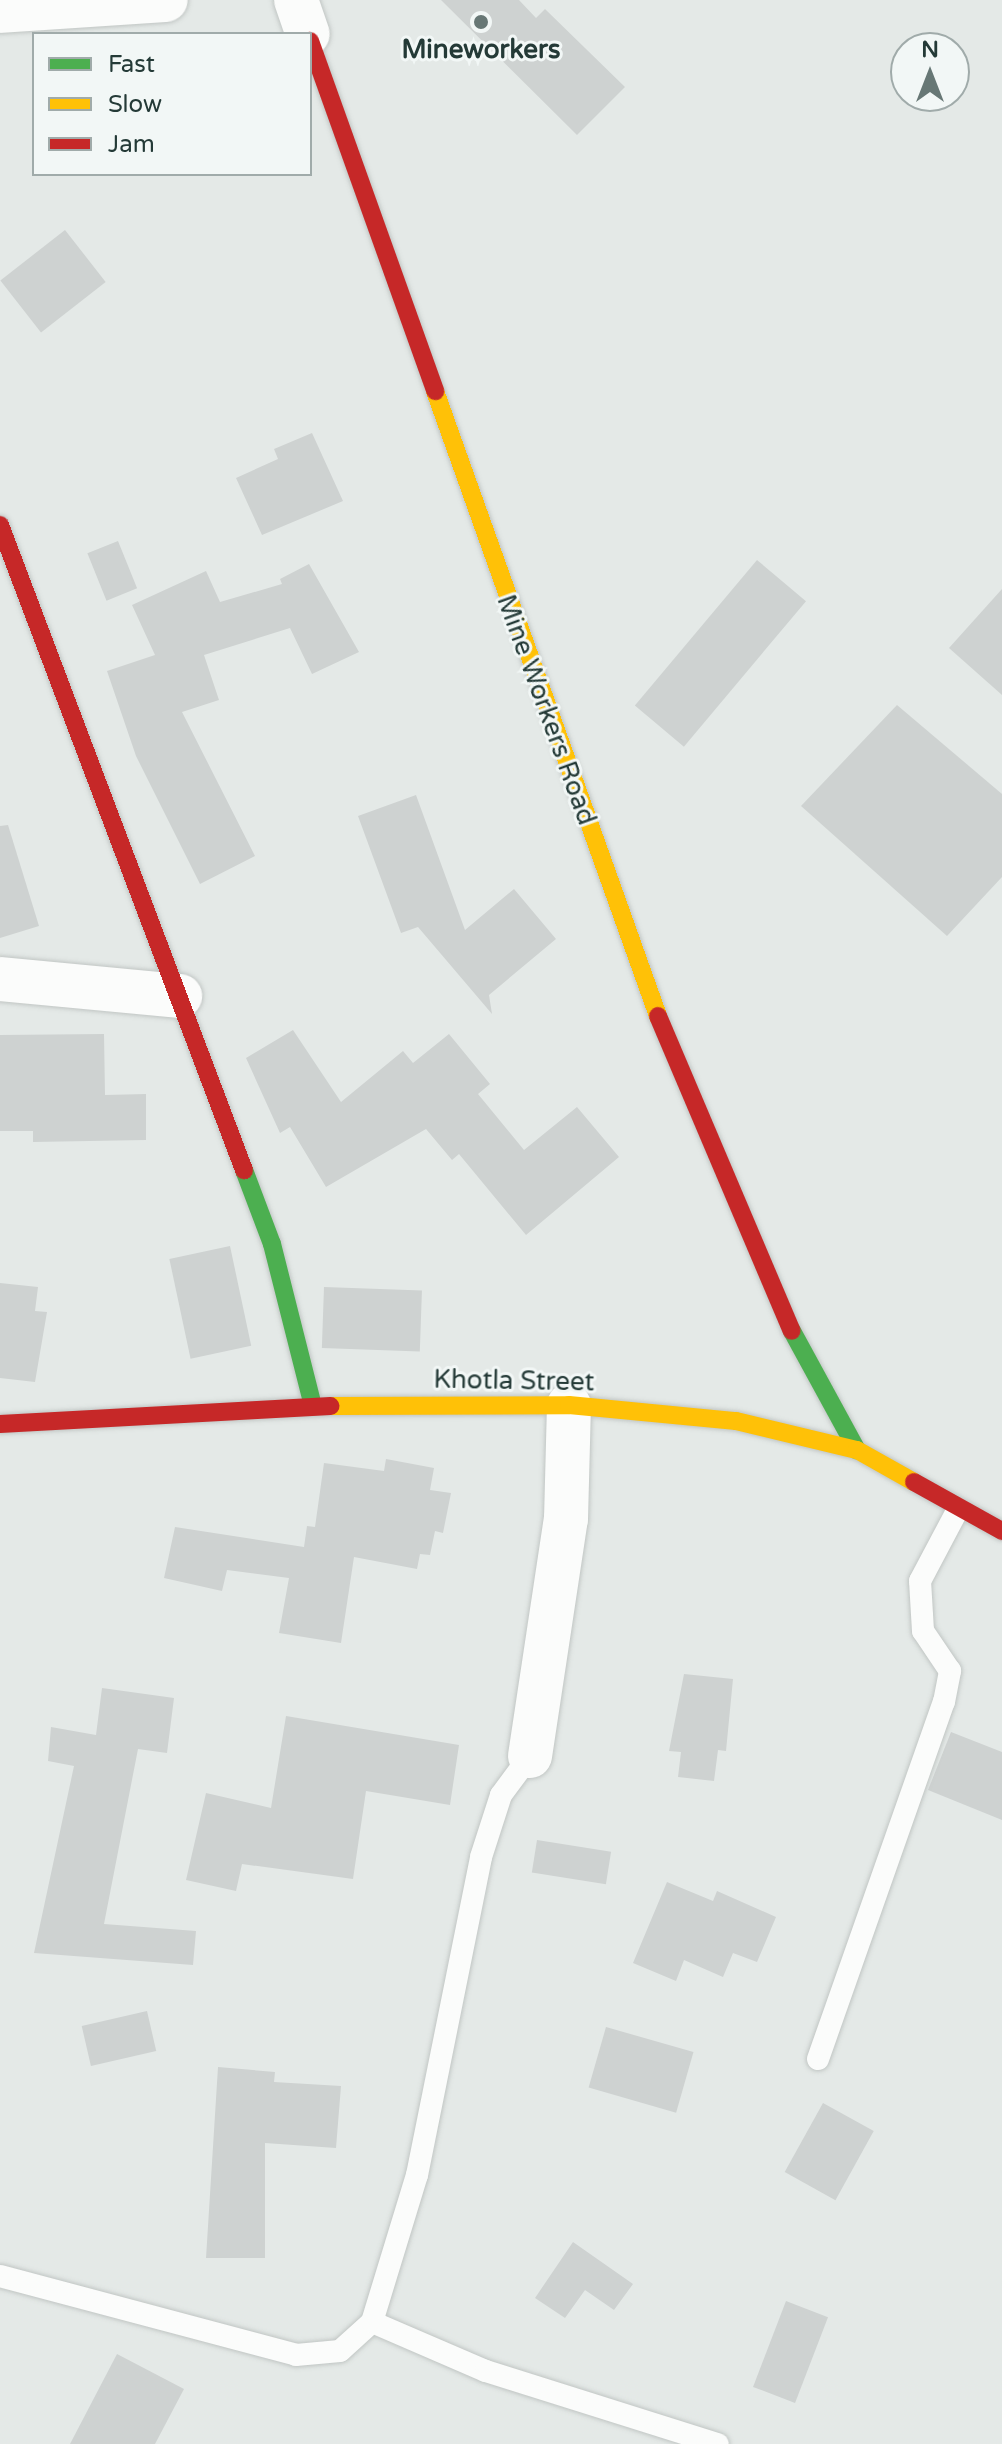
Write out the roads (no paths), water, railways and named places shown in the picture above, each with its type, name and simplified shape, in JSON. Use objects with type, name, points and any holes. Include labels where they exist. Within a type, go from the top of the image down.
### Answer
[{"type":"street","points":[[0,11],[166,0]]},
{"type":"street","points":[[296,0],[307,32]]},
{"type":"street","name":"Mine Workers Road","points":[[312,47],[670,1050],[808,1368],[857,1450]]},
{"type":"street","points":[[0,525],[272,1244],[313,1406]]},
{"type":"street","points":[[0,979],[180,996]]},
{"type":"street","points":[[530,1756],[566,1519],[569,1405]]},
{"type":"street","name":"Khotla Street","points":[[0,1424],[313,1406],[569,1405],[736,1421],[857,1450],[957,1511],[1002,1531]]},
{"type":"lane","points":[[818,2059],[944,1702],[950,1671],[923,1631],[920,1581],[957,1511]]},
{"type":"lane","points":[[0,2276],[296,2355],[340,2351],[372,2322],[417,2175],[481,1857],[501,1795],[530,1756]]},
{"type":"lane","points":[[372,2322],[486,2371],[718,2444]]},
{"type":"place","name":"Mineworkers","points":[[481,22]]}]
